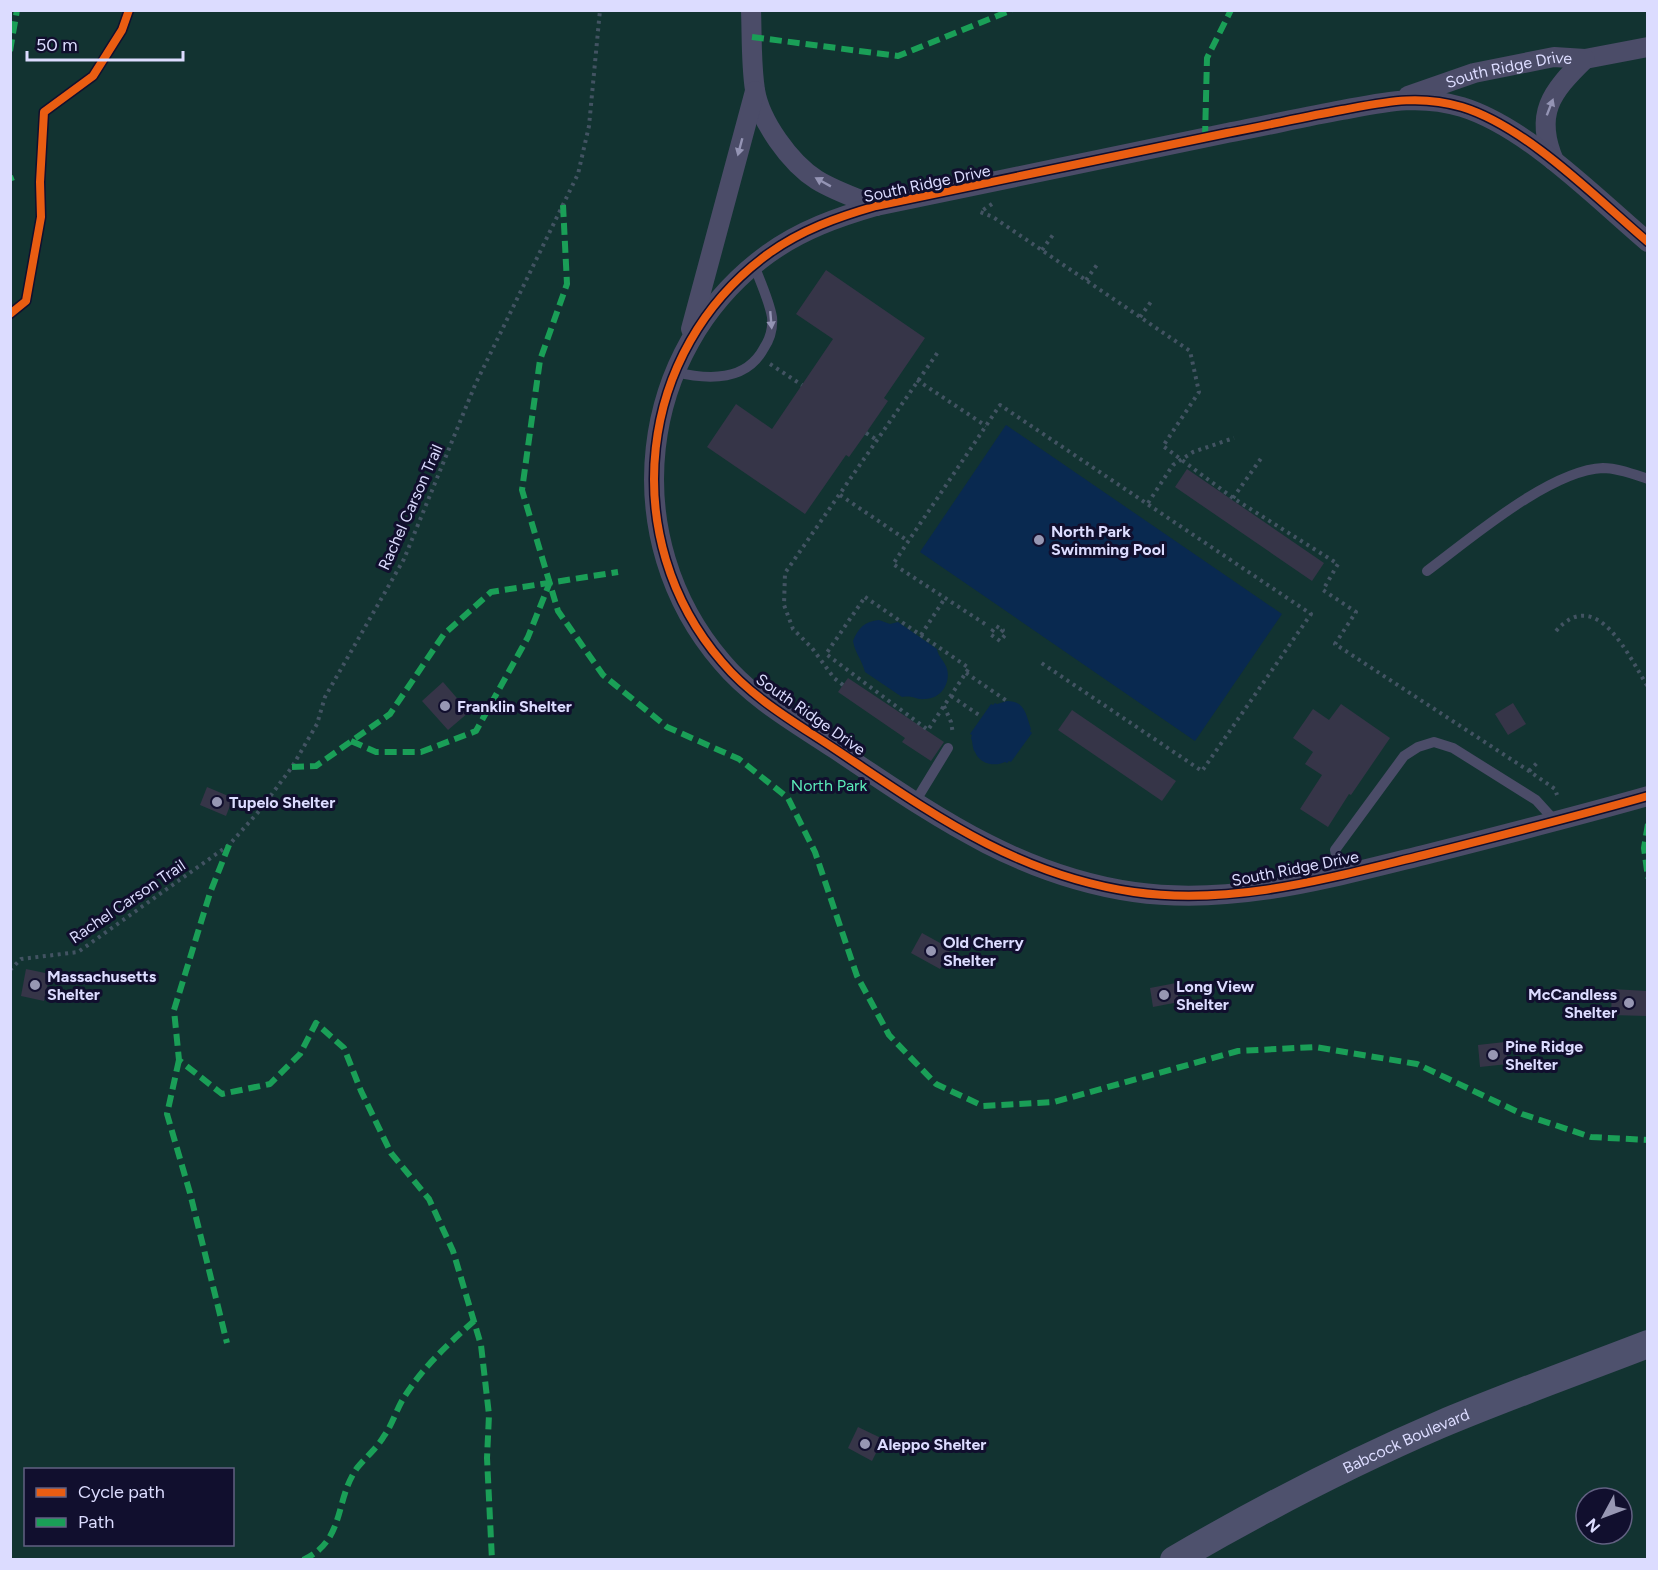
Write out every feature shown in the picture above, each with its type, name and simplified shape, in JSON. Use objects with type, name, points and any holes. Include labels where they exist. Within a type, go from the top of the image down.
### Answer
[{"type":"main road","name":"Babcock Boulevard","points":[[1174,1560],[1241,1521],[1348,1466],[1439,1425],[1647,1344]]},
{"type":"street","name":"South Ridge Drive","points":[[686,347],[755,91],[751,10]]},
{"type":"street","name":"South Ridge Drive","points":[[1647,47],[1585,59],[1554,57],[1474,73],[1399,99],[1300,117],[876,206],[840,216],[811,228],[771,251],[754,264],[725,292],[704,318],[686,347],[664,400],[656,450],[655,492],[656,519],[665,559],[684,604],[721,662],[751,691],[915,802],[972,838],[1043,869],[1134,892],[1222,895],[1253,893],[1340,876],[1556,822],[1647,796]]},
{"type":"street","name":"South Ridge Drive","points":[[1555,163],[1547,143],[1546,114],[1552,98],[1564,81],[1585,59]]},
{"type":"street","name":"South Ridge Drive","points":[[755,91],[768,123],[796,163],[816,179],[876,206]]},
{"type":"street","name":"South Ridge Drive","points":[[1399,99],[1441,102],[1484,115],[1532,144],[1647,242]]},
{"type":"lane","points":[[675,372],[698,378],[729,376],[740,372],[760,356],[769,340],[772,317],[754,264]]},
{"type":"lane","points":[[1427,571],[1529,497],[1558,480],[1582,471],[1604,468],[1620,470],[1647,479]]},
{"type":"lane","points":[[1340,876],[1335,850],[1404,756],[1418,747],[1434,742],[1453,748],[1536,800],[1556,822]]},
{"type":"lane","points":[[915,802],[948,748]]},
{"type":"path","points":[[991,204],[980,212],[1042,250],[1190,351],[1199,392],[1163,446],[1233,498],[1338,564],[1323,591],[1356,612],[1335,644],[1555,789],[1557,795]]},
{"type":"path","points":[[1042,250],[1055,232]]},
{"type":"path","points":[[1086,280],[1099,262]]},
{"type":"path","points":[[1140,317],[1153,299]]},
{"type":"path","points":[[843,685],[825,667],[813,648],[793,629],[784,604],[785,573],[938,352]]},
{"type":"path","points":[[760,356],[802,385]]},
{"type":"path","points":[[917,380],[986,426]]},
{"type":"path","points":[[985,624],[893,564],[1000,405],[1311,614],[1202,771],[1040,662]]},
{"type":"path","points":[[866,433],[877,440]]},
{"type":"path","points":[[1148,503],[1173,465],[1193,452],[1234,438]]},
{"type":"path","points":[[1233,498],[1262,457]]},
{"type":"path","points":[[840,495],[908,541]]},
{"type":"path","points":[[865,597],[921,635],[969,668],[928,730],[826,654],[865,597]]},
{"type":"path","points":[[921,635],[945,598]]},
{"type":"path","points":[[1556,631],[1563,623],[1580,616],[1597,618],[1615,632],[1647,687]]},
{"type":"path","points":[[966,673],[1007,701]]},
{"type":"path","points":[[951,696],[982,717]]},
{"type":"path","points":[[944,706],[953,733],[952,743],[948,748]]},
{"type":"path","points":[[1528,771],[1539,761]]},
{"type":"green space","name":"North Park","points":[[11,11],[1647,11],[1647,1559],[11,1560]]},
{"type":"water","points":[[1006,425],[1282,614],[1195,741],[920,552]]},
{"type":"water","points":[[879,620],[890,624],[898,622],[937,649],[948,675],[946,685],[940,693],[925,699],[902,697],[865,672],[853,641],[863,626]]},
{"type":"water","points":[[1007,701],[1018,703],[1021,706],[1032,733],[1011,762],[996,764],[984,762],[973,749],[970,734],[991,704]]},
{"type":"building","points":[[826,270],[925,338],[884,398],[888,401],[849,457],[846,455],[805,514],[707,447],[736,404],[772,429],[833,339],[796,314]]},
{"type":"building","points":[[1187,469],[1324,563],[1312,581],[1175,487]]},
{"type":"building","points":[[848,678],[944,742],[931,761],[902,742],[905,738],[838,692]]},
{"type":"building","name":"Franklin Shelter","points":[[443,682],[469,712],[448,730],[422,701]]},
{"type":"building","points":[[1513,703],[1526,724],[1508,735],[1495,714]]},
{"type":"building","points":[[1341,704],[1390,738],[1328,827],[1300,809],[1322,775],[1305,764],[1313,752],[1293,738],[1313,709],[1329,720]]},
{"type":"building","points":[[1072,710],[1176,781],[1162,801],[1058,730]]},
{"type":"building","name":"Tupelo Shelter","points":[[207,787],[233,798],[226,816],[200,805]]},
{"type":"building","name":"Old Cherry Shelter","points":[[922,933],[951,949],[940,969],[911,953]]},
{"type":"building","name":"Massachusetts Shelter","points":[[26,969],[50,974],[44,1001],[21,996]]},
{"type":"building","name":"Long View Shelter","points":[[1176,983],[1179,1002],[1153,1007],[1150,988]]},
{"type":"building","name":"McCandless Shelter","points":[[1612,989],[1647,991],[1647,1016],[1611,1015]]},
{"type":"building","name":"Pine Ridge Shelter","points":[[1505,1042],[1508,1064],[1480,1067],[1478,1045]]},
{"type":"building","name":"Aleppo Shelter","points":[[858,1427],[883,1439],[872,1461],[848,1448]]},
{"type":"marked path","points":[[10,51],[17,10]]},
{"type":"marked path","points":[[752,37],[898,56],[1012,10]]},
{"type":"marked path","points":[[1205,138],[1207,58],[1231,10]]},
{"type":"marked path","points":[[10,176],[12,181]]},
{"type":"marked path","points":[[563,205],[567,284],[540,360],[522,490],[558,611],[603,675],[667,727],[739,759],[788,798],[815,852],[857,976],[889,1035],[936,1084],[983,1106],[1054,1102],[1238,1051],[1315,1047],[1417,1064],[1522,1114],[1591,1137],[1648,1140]]},
{"type":"marked path","points":[[292,767],[316,766],[390,714],[444,634],[491,592],[618,572]]},
{"type":"marked path","points":[[351,741],[376,752],[421,752],[476,731],[528,637],[550,582]]},
{"type":"marked path","points":[[1648,824],[1644,848],[1648,878]]},
{"type":"marked path","points":[[229,845],[210,893],[174,1010],[179,1060],[222,1094],[270,1084],[300,1054],[316,1023],[344,1048],[361,1091],[391,1153],[429,1199],[453,1251],[481,1345],[489,1415],[487,1458],[492,1560]]},
{"type":"marked path","points":[[179,1060],[167,1114],[190,1193],[227,1343]]},
{"type":"marked path","points":[[303,1560],[317,1552],[333,1531],[350,1481],[357,1468],[387,1432],[410,1388],[436,1357],[474,1321]]},
{"type":"cycle path","points":[[10,314],[26,301],[41,217],[40,182],[44,112],[93,76],[122,30],[129,10]]},
{"type":"cycle path","points":[[1648,242],[1560,166],[1511,130],[1462,107],[1416,100],[1388,102],[1327,113],[876,206],[834,220],[793,238],[768,254],[724,294],[690,341],[667,393],[656,448],[655,504],[666,560],[688,613],[722,662],[747,688],[790,720],[906,796],[976,838],[1013,856],[1091,884],[1134,892],[1171,895],[1244,893],[1317,881],[1648,796]]},
{"type":"place","name":"North Park Swimming Pool","points":[[1039,540]]},
{"type":"place","name":"Franklin Shelter","points":[[445,706]]},
{"type":"place","name":"Tupelo Shelter","points":[[217,802]]},
{"type":"place","name":"Old Cherry Shelter","points":[[931,951]]},
{"type":"place","name":"Massachusetts Shelter","points":[[35,985]]},
{"type":"place","name":"Long View Shelter","points":[[1164,995]]},
{"type":"place","name":"McCandless Shelter","points":[[1629,1003]]},
{"type":"place","name":"Pine Ridge Shelter","points":[[1493,1055]]},
{"type":"place","name":"Aleppo Shelter","points":[[865,1444]]}]
